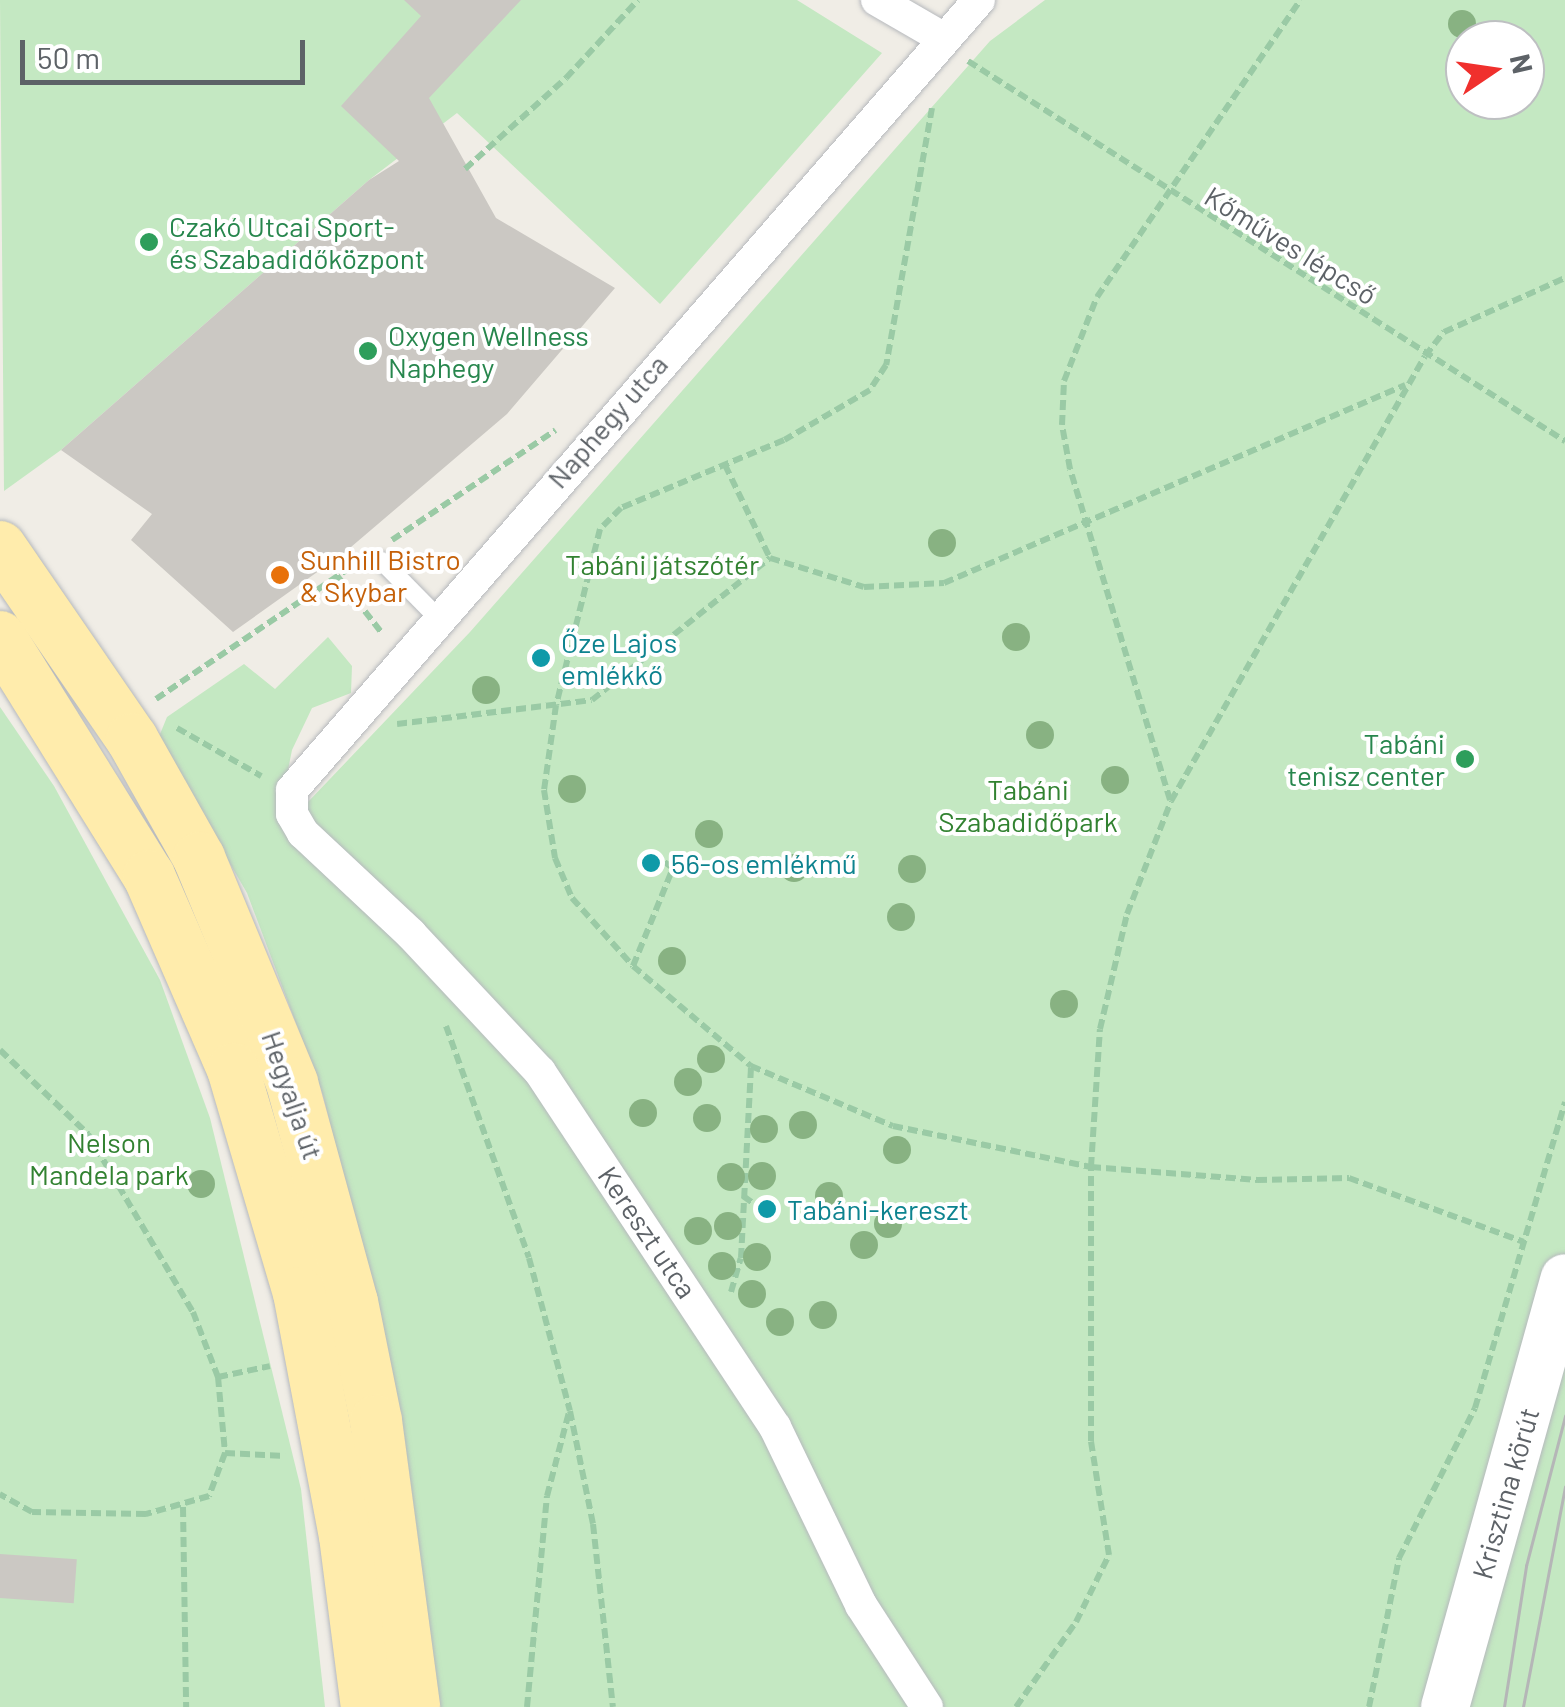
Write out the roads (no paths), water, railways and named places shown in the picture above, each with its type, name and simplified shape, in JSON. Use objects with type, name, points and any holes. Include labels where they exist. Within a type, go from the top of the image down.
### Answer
[{"type":"main road","name":"Hegyalja út","points":[[0,547],[132,739],[199,858],[292,1083],[352,1302],[376,1422],[414,1707]]},
{"type":"main road","name":"Hegyalja út","points":[[0,638],[148,876],[233,1068],[299,1293],[345,1536],[367,1707]]},
{"type":"main road","name":"Krisztina körút","points":[[1445,1707],[1565,1278]]},
{"type":"street","points":[[877,0],[941,37]]},
{"type":"street","name":"Naphegy utca","points":[[292,814],[292,790],[301,772],[941,37],[978,0]]},
{"type":"street","name":"Kereszt utca","points":[[292,814],[332,864],[411,934],[540,1072],[775,1427],[860,1604],[927,1707]]},
{"type":"lane","points":[[382,561],[437,617]]},
{"type":"tram line","points":[[1504,1707],[1526,1566],[1565,1416]]},
{"type":"tram line","points":[[1523,1707],[1565,1487]]},
{"type":"place","name":"Czakó Utcai Sport- és Szabadidőközpont","points":[[149,242]]},
{"type":"place","name":"Oxygen Wellness Naphegy","points":[[368,351]]},
{"type":"place","name":"Sunhill Bistro & Skybar","points":[[280,575]]},
{"type":"place","name":"Őze Lajos emlékkő","points":[[541,658]]},
{"type":"place","name":"Tabáni tenisz center","points":[[1465,759]]},
{"type":"place","name":"56-os emlékmű","points":[[651,863]]},
{"type":"place","name":"Tabáni-kereszt","points":[[767,1209]]},
{"type":"park label","name":"Tabáni játszótér","points":[[662,564]]},
{"type":"park label","name":"Tabáni Szabadidőpark","points":[[1028,805]]},
{"type":"park label","name":"Nelson Mandela park","points":[[109,1158]]}]
